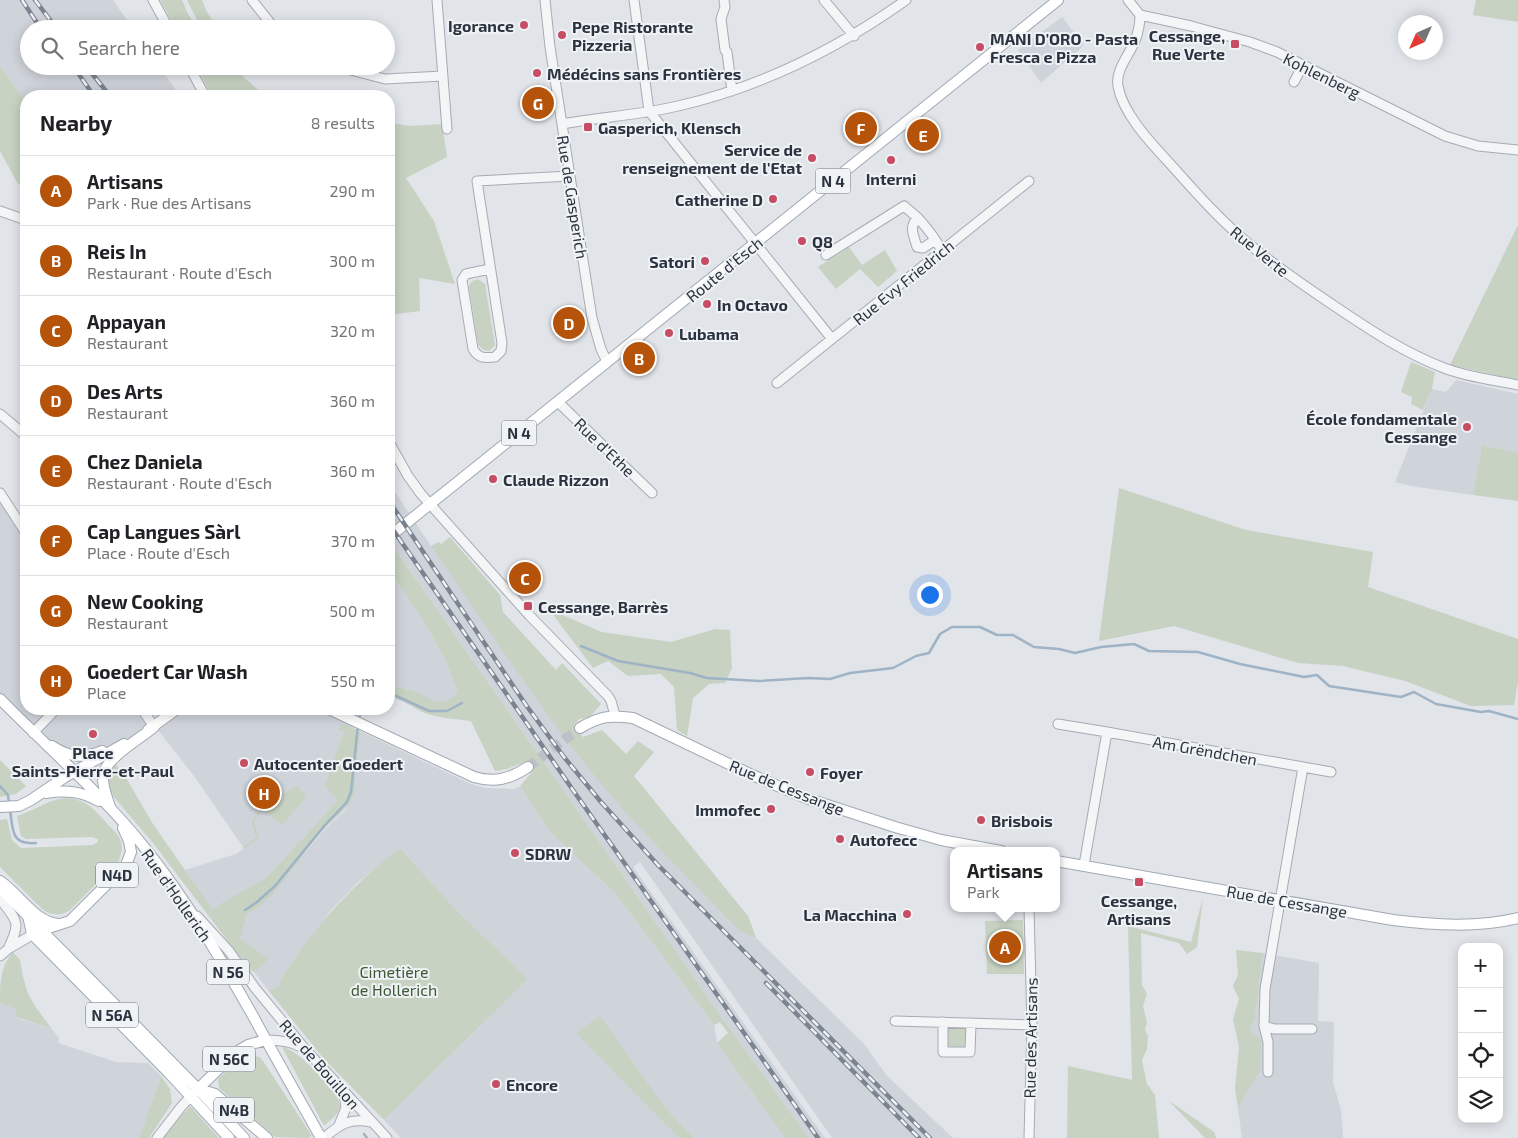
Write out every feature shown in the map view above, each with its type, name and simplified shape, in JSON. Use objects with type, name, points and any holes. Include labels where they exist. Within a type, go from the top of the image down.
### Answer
[{"type":"main road","name":"Route d'Esch","points":[[395,532],[1058,0]]},
{"type":"main road","name":"N 56","points":[[0,699],[110,808]]},
{"type":"main road","points":[[110,808],[103,784],[105,768],[112,759],[169,715]]},
{"type":"main road","points":[[342,715],[474,777],[485,780],[507,778],[528,767]]},
{"type":"main road","points":[[580,728],[597,719],[615,715]]},
{"type":"main road","name":"Rue de Cessange","points":[[615,715],[633,718],[752,775],[806,798],[895,827],[981,847]]},
{"type":"main road","points":[[33,733],[68,755],[84,757],[154,727]]},
{"type":"main road","points":[[1,809],[19,806],[73,772],[154,727]]},
{"type":"main road","name":"N 56","points":[[42,793],[59,791],[79,792],[110,808]]},
{"type":"main road","name":"Rue d'Hollerich","points":[[110,808],[146,848],[188,906],[228,971],[266,1040]]},
{"type":"main road","name":"N4D","points":[[61,924],[70,921],[78,915],[117,875],[128,860],[131,852],[129,841],[125,830],[110,808]]},
{"type":"main road","name":"Rue de Cessange","points":[[1060,862],[1386,919],[1431,924],[1464,924],[1504,922],[1518,918]]},
{"type":"main road","points":[[0,881],[42,919],[50,923],[61,924]]},
{"type":"main road","name":"N 56A","points":[[0,888],[244,1138]]},
{"type":"main road","points":[[28,915],[32,934]]},
{"type":"main road","points":[[42,930],[61,924]]},
{"type":"main road","name":"N 56A","points":[[32,934],[169,1073],[229,1138]]},
{"type":"main road","name":"N 56","points":[[266,1040],[322,1138]]},
{"type":"main road","name":"N 56C","points":[[198,1089],[236,1052],[248,1044],[266,1040]]},
{"type":"main road","name":"N4B","points":[[198,1089],[215,1094],[267,1138]]},
{"type":"street","points":[[153,0],[164,20]]},
{"type":"street","points":[[252,0],[268,20]]},
{"type":"street","points":[[436,0],[447,129]]},
{"type":"street","name":"Rue de Gasperich","points":[[545,0],[550,47],[594,330],[607,362]]},
{"type":"street","points":[[634,0],[649,111],[832,339]]},
{"type":"street","points":[[724,0],[721,19],[725,50],[728,52],[732,91]]},
{"type":"street","points":[[824,0],[854,36]]},
{"type":"street","points":[[562,124],[676,107],[732,91],[793,67],[854,36],[906,0]]},
{"type":"street","points":[[1128,0],[1140,15]]},
{"type":"street","name":"Kohlenberg","points":[[1140,15],[1183,24],[1250,42],[1303,65],[1445,136],[1478,146],[1518,150]]},
{"type":"street","name":"Rue Verte","points":[[1140,15],[1140,26],[1121,68],[1117,84],[1120,96],[1131,116],[1153,145],[1212,210],[1249,244],[1289,275],[1359,323],[1401,348],[1445,369],[1518,385]]},
{"type":"street","points":[[1294,82],[1303,65]]},
{"type":"street","points":[[194,75],[202,90]]},
{"type":"street","points":[[370,75],[385,79],[443,76]]},
{"type":"street","points":[[490,270],[466,274],[462,280],[473,349],[482,358],[495,357],[501,351],[502,343],[477,182],[570,176]]},
{"type":"street","name":"Rue Evy Friedrich","points":[[777,383],[1029,181]]},
{"type":"street","points":[[826,255],[904,206],[918,218],[942,251]]},
{"type":"street","points":[[0,210],[20,218]]},
{"type":"street","points":[[918,218],[911,227],[917,247],[924,248],[935,240]]},
{"type":"street","name":"Rue d'Ethe","points":[[558,402],[652,493]]},
{"type":"street","points":[[0,414],[20,431]]},
{"type":"street","points":[[395,453],[408,476],[430,504],[529,615],[608,696],[615,715]]},
{"type":"street","points":[[0,493],[20,524]]},
{"type":"street","points":[[33,733],[50,715]]},
{"type":"street","points":[[146,715],[154,727]]},
{"type":"street","name":"Am Grëndchen","points":[[1058,724],[1332,772]]},
{"type":"street","points":[[1084,865],[1108,732]]},
{"type":"street","points":[[1268,1072],[1268,1042],[1264,1026],[1265,989],[1303,768]]},
{"type":"street","points":[[0,899],[15,917],[16,933],[8,949]]},
{"type":"street","name":"Rue de Bouillon","points":[[188,906],[229,951],[255,988],[306,1050],[387,1138]]},
{"type":"street","name":"Rue des Artisans","points":[[1029,912],[1032,1025],[1029,1138]]},
{"type":"street","points":[[0,956],[32,934],[42,930]]},
{"type":"street","name":"Rue de Bouillon","points":[[228,971],[241,976],[255,988]]},
{"type":"street","points":[[895,1021],[1032,1025]]},
{"type":"street","points":[[943,1022],[943,1052],[970,1052],[971,1023]]},
{"type":"street","points":[[1264,1026],[1274,1029],[1312,1029]]},
{"type":"street","points":[[266,1040],[293,1043],[306,1050]]},
{"type":"street","points":[[157,1138],[198,1089]]},
{"type":"street","points":[[339,1125],[346,1108],[344,1093]]},
{"type":"street","points":[[339,1125],[355,1120],[371,1122]]},
{"type":"street","name":"Rue de Bouillon","points":[[322,1138],[339,1125]]},
{"type":"shaded area","points":[[0,0],[113,0],[127,20],[20,20],[20,75],[165,75],[176,90],[20,90],[20,94],[0,66]]},
{"type":"shaded area","points":[[1062,17],[1084,45],[1041,83],[1018,50]]},
{"type":"shaded area","name":"École fondamentale Cessange","points":[[1456,380],[1518,394],[1518,453],[1482,445],[1473,495],[1395,482],[1432,389],[1446,392]]},
{"type":"shaded area","points":[[395,492],[431,546],[439,542],[579,719],[573,726],[582,737],[748,916],[756,938],[864,1044],[887,1076],[953,1138],[832,1138],[640,862],[633,867],[825,1138],[809,1138],[723,1019],[395,548]]},
{"type":"shaded area","points":[[0,493],[20,524],[20,715],[146,715],[154,727],[92,755],[59,750],[0,699]]},
{"type":"shaded area","points":[[395,580],[423,620],[445,659],[457,688],[455,696],[445,702],[436,703],[416,692],[395,687]]},
{"type":"shaded area","points":[[169,715],[356,715],[353,728],[344,724],[344,732],[324,786],[338,800],[267,877],[212,910],[185,870],[236,854],[259,838],[254,821],[263,809],[253,816],[256,837],[243,847],[194,776],[155,726]]},
{"type":"shaded area","points":[[360,731],[471,784],[486,788],[514,789],[520,786],[550,832],[615,893],[714,1025],[717,1043],[785,1138],[694,1138],[663,1105],[577,1033],[679,1138],[401,1138],[384,1120],[528,979],[457,911],[400,848],[357,883],[332,909],[283,976],[279,987],[268,990],[254,972],[262,966],[240,939],[247,914],[259,907],[327,827],[344,812],[354,795]]},
{"type":"shaded area","points":[[1263,953],[1319,963],[1318,1021],[1334,1022],[1333,1082],[1341,1110],[1343,1138],[1242,1138],[1238,1108],[1260,1071],[1250,1030],[1255,1018]]},
{"type":"shaded area","points":[[0,1003],[17,1009],[17,1018],[52,1029],[59,1038],[58,1043],[116,1062],[148,1063],[161,1076],[139,1138],[0,1138]]},
{"type":"green space","points":[[160,0],[182,0],[192,20],[171,20]]},
{"type":"green space","points":[[187,0],[202,0],[212,20],[197,20]]},
{"type":"green space","points":[[1476,0],[1518,0],[1518,22],[1473,15]]},
{"type":"green space","points":[[0,66],[20,94],[20,185],[0,151]]},
{"type":"green space","points":[[201,75],[241,75],[258,90],[209,90]]},
{"type":"green space","points":[[395,124],[411,126],[442,124],[447,157],[406,178],[434,221],[455,284],[419,278],[420,311],[395,314]]},
{"type":"green space","points":[[1518,225],[1518,380],[1450,365]]},
{"type":"green space","points":[[849,247],[862,265],[885,250],[897,271],[878,287],[860,269],[836,289],[818,267]]},
{"type":"green space","points":[[478,279],[485,284],[495,345],[489,351],[484,350],[478,345],[469,286],[472,281]]},
{"type":"green space","points":[[1411,362],[1435,372],[1432,389],[1423,410],[1411,404],[1412,397],[1401,392]]},
{"type":"green space","points":[[1482,445],[1518,453],[1518,501],[1473,495]]},
{"type":"green space","points":[[1119,488],[1246,530],[1373,552],[1368,587],[1518,639],[1518,682],[1514,705],[1471,706],[1405,681],[1343,666],[1298,663],[1174,626],[1099,641]]},
{"type":"green space","points":[[450,537],[500,595],[503,612],[556,670],[562,663],[601,704],[590,717],[579,719],[573,726],[583,737],[602,730],[626,754],[638,741],[654,752],[634,776],[748,916],[756,938],[739,930],[685,875],[615,800],[577,753],[534,695],[431,546],[439,542],[441,544]]},
{"type":"green space","points":[[395,549],[723,1019],[809,1138],[785,1138],[717,1043],[728,1033],[720,1022],[714,1025],[615,893],[550,832],[520,786],[532,772],[525,762],[507,769],[495,771],[471,721],[430,715],[395,699],[395,687],[416,692],[438,702],[455,696],[457,689],[445,659],[423,620],[395,580]]},
{"type":"green space","points":[[548,608],[602,632],[671,642],[715,629],[730,630],[732,668],[725,683],[709,684],[693,698],[687,736],[677,730],[674,687],[661,674],[628,676],[608,661],[593,668]]},
{"type":"green space","points":[[344,724],[360,731],[354,795],[348,805],[319,835],[270,897],[259,907],[247,914],[240,939],[268,958],[254,972],[250,970],[153,843],[113,796],[108,784],[111,769],[115,764],[122,771],[153,824],[212,909],[267,877],[338,800],[324,786],[344,732],[338,730]]},
{"type":"green space","points":[[0,760],[26,786],[16,794],[0,797]]},
{"type":"green space","points":[[297,786],[305,795],[305,799],[282,825],[263,810],[254,821],[259,838],[244,849],[243,847],[256,837],[252,821],[258,812]]},
{"type":"green space","points":[[64,798],[78,800],[95,810],[118,835],[122,849],[119,861],[69,911],[55,914],[48,913],[41,908],[0,867],[0,820],[7,819],[12,840],[21,848],[93,845],[98,842],[98,839],[91,837],[26,839],[21,836],[17,816]]},
{"type":"green space","name":"Cimetière de Hollerich","points":[[400,848],[457,911],[528,979],[384,1120],[324,1059],[268,990],[279,987],[286,971],[307,941],[344,898],[370,872]]},
{"type":"green space","points":[[1203,898],[1197,947],[1187,954],[1179,943],[1141,933],[1142,985],[1147,994],[1143,1006],[1147,1022],[1145,1030],[1148,1036],[1147,1049],[1142,1060],[1147,1084],[1155,1095],[1159,1138],[1067,1138],[1068,1066],[1132,1080],[1128,926],[1191,942]]},
{"type":"green space","points":[[1023,920],[1024,974],[987,974],[985,921]]},
{"type":"green space","points":[[1236,950],[1263,953],[1255,1018],[1250,1030],[1261,1040],[1260,1071],[1238,1108],[1235,1088],[1239,1047],[1233,1019],[1239,999],[1233,986],[1238,975]]},
{"type":"green space","points":[[13,952],[20,960],[28,994],[52,1029],[17,1017],[16,1009],[0,1003],[3,970]]},
{"type":"green space","points":[[600,1016],[663,1105],[694,1138],[679,1138],[576,1033]]},
{"type":"green space","points":[[949,1025],[965,1026],[968,1030],[967,1047],[948,1046],[946,1043],[947,1027]]},
{"type":"green space","points":[[282,1047],[295,1053],[303,1060],[320,1076],[337,1097],[340,1109],[325,1125],[323,1124]]},
{"type":"green space","points":[[249,1055],[260,1057],[312,1136],[308,1138],[275,1137],[219,1088],[218,1079],[237,1061]]},
{"type":"green space","points":[[161,1076],[170,1089],[172,1103],[149,1138],[139,1138]]},
{"type":"green space","points":[[1168,1100],[1214,1132],[1216,1138],[1205,1138]]},
{"type":"green space","points":[[191,1107],[219,1138],[163,1138]]},
{"type":"waterway","points":[[581,646],[618,661],[690,673],[707,678],[759,681],[808,678],[830,679],[850,673],[893,668],[916,656],[929,653],[940,634],[952,627],[980,627],[997,635],[1013,635],[1034,647],[1059,649],[1075,653],[1101,647],[1134,644],[1149,651],[1198,652],[1240,664],[1304,677],[1317,675],[1329,686],[1401,697],[1414,692],[1436,704],[1481,712],[1489,711],[1518,719]]},
{"type":"waterway","points":[[395,695],[429,711],[447,711],[462,703]]},
{"type":"waterway","points":[[359,719],[360,715]]},
{"type":"waterway","points":[[245,910],[275,886],[325,825],[347,802],[351,792],[358,725]]},
{"type":"waterway","points":[[0,786],[8,795],[9,804]]},
{"type":"waterway","points":[[10,809],[14,834],[17,838],[28,843],[36,843]]},
{"type":"waterway","points":[[364,1134],[367,1138]]},
{"type":"tunnel","points":[[528,767],[580,728]]},
{"type":"railway","points":[[22,0],[35,20]]},
{"type":"railway","points":[[35,0],[50,20]]},
{"type":"railway","points":[[79,75],[90,90]]},
{"type":"railway","points":[[93,75],[105,90]]},
{"type":"railway","points":[[395,510],[526,705],[564,757],[601,802],[658,865],[930,1138]]},
{"type":"railway","points":[[395,533],[575,793],[818,1138]]},
{"type":"railway","points":[[766,983],[919,1138]]},
{"type":"place","name":"Igorance","points":[[524,25]]},
{"type":"place","name":"Pepe Ristorante Pizzeria","points":[[562,35]]},
{"type":"place","name":"Cessange, Rue Verte","points":[[1235,44]]},
{"type":"place","name":"MANI D'ORO - Pasta Fresca e Pizza","points":[[980,47]]},
{"type":"place","name":"Médécins sans Frontières","points":[[537,73]]},
{"type":"place","name":"New Cooking","points":[[538,103]]},
{"type":"place","name":"Gasperich, Klensch","points":[[588,127]]},
{"type":"place","name":"Cap Langues Sàrl","points":[[861,128]]},
{"type":"place","name":"Chez Daniela","points":[[923,135]]},
{"type":"place","name":"Service de renseignement de l'Etat","points":[[812,158]]},
{"type":"place","name":"Interni","points":[[891,160]]},
{"type":"place","name":"Catherine D","points":[[773,199]]},
{"type":"place","name":"Q8","points":[[802,241]]},
{"type":"place","name":"Satori","points":[[705,261]]},
{"type":"place","name":"In Octavo","points":[[707,304]]},
{"type":"place","name":"Des Arts","points":[[569,323]]},
{"type":"place","name":"Lubama","points":[[669,333]]},
{"type":"place","name":"Reis In","points":[[639,358]]},
{"type":"place","name":"École fondamentale Cessange","points":[[1467,427]]},
{"type":"place","name":"Claude Rizzon","points":[[493,479]]},
{"type":"place","name":"Appayan","points":[[525,578]]},
{"type":"place","name":"Cessange, Barrès","points":[[528,606]]},
{"type":"place","name":"Place Saints-Pierre-et-Paul","points":[[93,734]]},
{"type":"place","name":"Autocenter Goedert","points":[[244,763]]},
{"type":"place","name":"Foyer","points":[[810,772]]},
{"type":"place","name":"Goedert Car Wash","points":[[264,793]]},
{"type":"place","name":"Immofec","points":[[771,809]]},
{"type":"place","name":"Brisbois","points":[[981,820]]},
{"type":"place","name":"Autofecc","points":[[840,839]]},
{"type":"place","name":"SDRW","points":[[515,853]]},
{"type":"place","name":"Cessange, Artisans","points":[[1139,882]]},
{"type":"place","name":"La Macchina","points":[[907,914]]},
{"type":"place","name":"Artisans","points":[[1005,947]]},
{"type":"place","name":"Encore","points":[[496,1084]]}]
